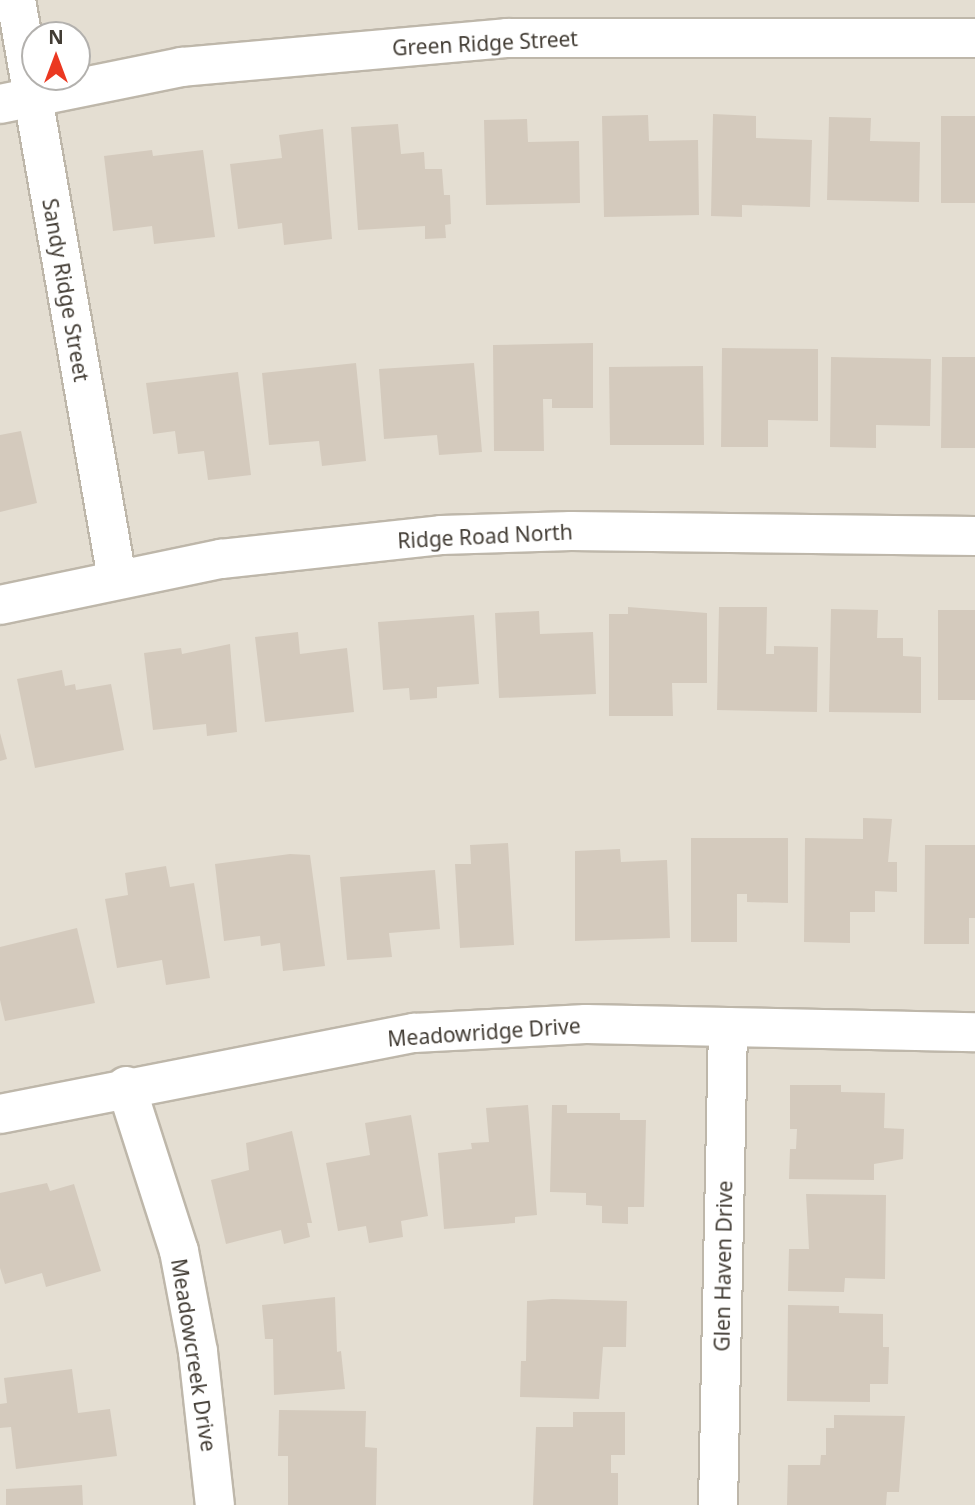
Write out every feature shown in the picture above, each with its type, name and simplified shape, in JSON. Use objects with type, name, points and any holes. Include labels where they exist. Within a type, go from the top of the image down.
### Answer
[{"type":"street","name":"Sandy Ridge Street","points":[[16,0],[17,100],[117,579]]},
{"type":"street","name":"Green Ridge Street","points":[[17,100],[182,67],[507,38],[975,38]]},
{"type":"street","name":"Ridge Road North","points":[[0,605],[221,559],[441,535],[571,531],[975,536]]},
{"type":"street","name":"Meadowridge Drive","points":[[0,1114],[126,1086],[414,1033],[586,1024],[975,1032]]},
{"type":"street","name":"Glen Haven Drive","points":[[718,1505],[728,1027]]},
{"type":"street","name":"Meadowcreek Drive","points":[[126,1086],[178,1251],[198,1352],[215,1505]]},
{"type":"shaded area","points":[[0,0],[975,0],[975,1505],[0,1505]]},
{"type":"building","points":[[713,114],[756,116],[756,138],[812,140],[810,207],[742,205],[742,217],[711,216]]},
{"type":"building","points":[[648,115],[649,141],[698,140],[699,215],[604,217],[602,116]]},
{"type":"building","points":[[941,116],[975,116],[975,203],[941,203]]},
{"type":"building","points":[[829,117],[871,118],[870,141],[920,142],[919,202],[827,200]]},
{"type":"building","points":[[527,119],[528,142],[579,141],[580,203],[486,205],[484,120]]},
{"type":"building","points":[[398,124],[401,154],[424,152],[425,169],[442,169],[444,195],[450,195],[451,224],[445,225],[446,238],[425,239],[425,226],[358,230],[351,127]]},
{"type":"building","points":[[323,129],[332,239],[284,245],[282,223],[238,229],[230,164],[282,158],[279,135]]},
{"type":"building","points":[[152,150],[153,156],[203,150],[215,237],[154,244],[152,226],[113,231],[104,156]]},
{"type":"building","points":[[593,343],[593,408],[552,408],[552,399],[543,399],[544,451],[494,451],[493,345]]},
{"type":"building","points":[[722,348],[818,349],[818,421],[768,420],[768,447],[721,447]]},
{"type":"building","points":[[831,357],[931,359],[930,426],[876,425],[876,448],[830,447]]},
{"type":"building","points":[[942,357],[975,357],[975,448],[941,448]]},
{"type":"building","points":[[356,363],[366,461],[322,466],[319,441],[269,445],[262,373]]},
{"type":"building","points":[[474,363],[482,452],[439,455],[437,435],[384,439],[379,369]]},
{"type":"building","points":[[703,366],[704,445],[610,445],[609,367]]},
{"type":"building","points":[[238,372],[251,475],[208,480],[204,451],[178,454],[175,431],[153,434],[146,383]]},
{"type":"building","points":[[21,431],[37,503],[0,512],[0,435]]},
{"type":"building","points":[[628,607],[707,613],[707,683],[672,683],[673,716],[609,716],[609,614],[628,614]]},
{"type":"building","points":[[719,607],[767,607],[766,654],[774,654],[774,646],[818,647],[817,712],[717,710]]},
{"type":"building","points":[[831,609],[878,610],[877,638],[903,638],[903,656],[921,657],[921,713],[829,712]]},
{"type":"building","points":[[938,610],[975,610],[975,700],[938,700]]},
{"type":"building","points":[[539,611],[540,634],[593,632],[596,694],[499,698],[495,613]]},
{"type":"building","points":[[474,615],[479,684],[437,687],[437,698],[410,700],[409,688],[383,690],[378,622]]},
{"type":"building","points":[[298,632],[300,654],[347,648],[354,712],[265,722],[255,637]]},
{"type":"building","points":[[230,644],[237,732],[207,736],[206,724],[153,730],[144,653],[181,648],[182,654]]},
{"type":"building","points":[[62,670],[65,686],[75,684],[76,690],[111,684],[124,750],[35,768],[17,679]]},
{"type":"building","points":[[0,733],[7,759],[0,761]]},
{"type":"building","points":[[863,818],[892,819],[888,862],[897,862],[897,892],[875,891],[875,912],[850,912],[850,943],[804,942],[805,838],[863,839]]},
{"type":"building","points":[[691,838],[788,838],[788,903],[747,902],[747,894],[737,894],[737,942],[691,942]]},
{"type":"building","points":[[508,843],[514,945],[460,948],[455,864],[471,864],[470,845]]},
{"type":"building","points":[[925,845],[975,845],[975,918],[969,918],[969,944],[924,944]]},
{"type":"building","points":[[620,849],[621,862],[667,860],[670,938],[575,941],[575,851]]},
{"type":"building","points":[[290,854],[310,855],[325,966],[283,971],[280,943],[261,946],[260,936],[224,941],[215,864]]},
{"type":"building","points":[[166,866],[170,887],[194,883],[210,978],[166,985],[162,960],[117,968],[105,899],[128,895],[125,873]]},
{"type":"building","points":[[435,870],[440,929],[389,933],[392,957],[347,960],[340,877]]},
{"type":"building","points":[[77,928],[95,1003],[5,1021],[0,1000],[0,947]]},
{"type":"building","points":[[790,1085],[841,1085],[841,1092],[885,1093],[884,1128],[904,1129],[903,1159],[874,1164],[874,1180],[789,1179],[790,1149],[796,1149],[797,1129],[790,1129]]},
{"type":"building","points":[[528,1105],[537,1215],[515,1217],[515,1223],[444,1229],[438,1153],[472,1149],[471,1143],[489,1142],[486,1108]]},
{"type":"building","points":[[552,1105],[567,1105],[567,1113],[620,1113],[620,1120],[646,1120],[644,1207],[628,1207],[628,1224],[602,1223],[602,1206],[586,1205],[586,1193],[550,1192]]},
{"type":"building","points":[[411,1115],[428,1216],[401,1221],[403,1237],[369,1243],[366,1226],[338,1231],[326,1163],[370,1155],[365,1123]]},
{"type":"building","points":[[292,1131],[312,1223],[307,1223],[310,1237],[284,1244],[281,1230],[226,1244],[211,1180],[249,1170],[246,1143]]},
{"type":"building","points":[[47,1183],[50,1191],[74,1184],[101,1271],[46,1287],[42,1273],[5,1284],[0,1268],[0,1193]]},
{"type":"building","points":[[806,1194],[886,1195],[885,1279],[845,1278],[844,1292],[788,1291],[789,1249],[809,1249]]},
{"type":"building","points":[[335,1297],[337,1352],[341,1351],[345,1389],[274,1395],[273,1339],[265,1339],[262,1305]]},
{"type":"building","points":[[527,1301],[627,1301],[626,1347],[603,1347],[599,1399],[520,1397],[521,1361],[526,1361]]},
{"type":"building","points":[[788,1305],[839,1306],[839,1313],[883,1314],[883,1347],[889,1347],[888,1384],[870,1384],[870,1402],[787,1401]]},
{"type":"building","points":[[72,1369],[78,1413],[110,1409],[117,1456],[16,1469],[11,1427],[0,1428],[0,1404],[7,1403],[4,1378]]},
{"type":"building","points":[[279,1410],[366,1411],[365,1447],[377,1448],[376,1505],[288,1505],[288,1456],[278,1456]]},
{"type":"building","points":[[573,1412],[625,1412],[625,1455],[611,1455],[611,1473],[618,1473],[618,1505],[533,1505],[536,1427],[573,1427]]},
{"type":"building","points":[[834,1415],[905,1416],[899,1492],[887,1492],[886,1505],[787,1505],[788,1465],[820,1465],[821,1455],[826,1455],[826,1428],[834,1428]]},
{"type":"building","points":[[82,1485],[83,1505],[6,1505],[6,1489]]}]
